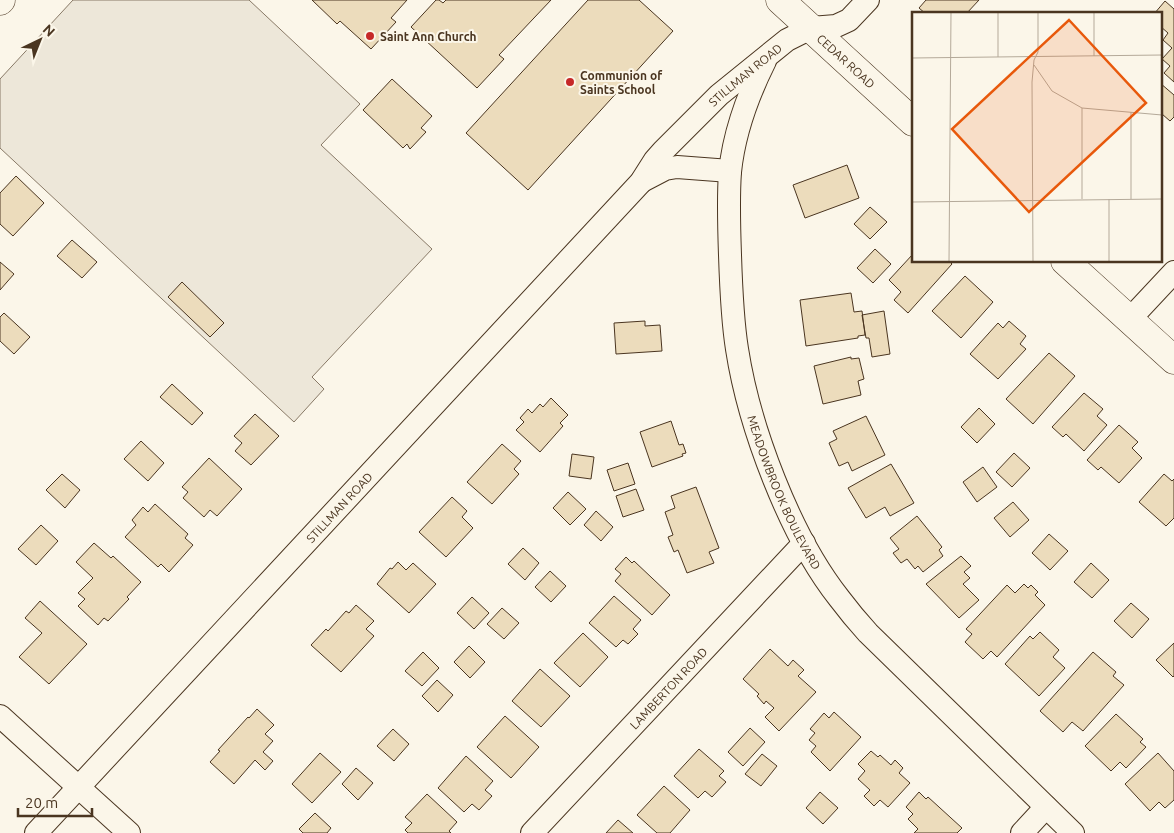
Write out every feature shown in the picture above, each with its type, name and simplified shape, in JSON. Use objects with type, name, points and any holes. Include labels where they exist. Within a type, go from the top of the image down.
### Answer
[{"type":"main road","name":"CEDAR ROAD","points":[[780,0],[912,121]]},
{"type":"main road","points":[[1067,262],[1174,360]]},
{"type":"street","name":"STILLMAN ROAD","points":[[36,833],[641,182],[663,152],[719,95],[787,40],[811,28],[836,26],[849,20],[868,0]]},
{"type":"street","name":"MEADOWBROOK BOULEVARD","points":[[768,56],[751,89],[743,113],[730,171],[729,222],[731,299],[737,350],[751,409],[774,478],[804,543],[838,598],[868,633],[1073,833]]},
{"type":"street","name":"STILLMAN ROAD","points":[[641,182],[665,169],[677,167],[730,171]]},
{"type":"street","points":[[1130,319],[1174,272]]},
{"type":"street","name":"LAMBERTON ROAD","points":[[532,833],[804,543]]},
{"type":"street","points":[[0,716],[129,833]]},
{"type":"street","points":[[1022,833],[1046,807]]},
{"type":"shaded area","points":[[73,0],[249,0],[360,104],[321,145],[432,249],[312,377],[324,389],[294,422],[0,148],[0,79]]},
{"type":"building","name":"Saint Ann Church","points":[[312,0],[407,0],[391,18],[396,22],[371,49],[340,21],[337,24]]},
{"type":"building","points":[[436,0],[443,3],[446,0],[551,0],[499,55],[504,59],[477,88],[411,27]]},
{"type":"building","name":"Communion of Saints School","points":[[588,0],[639,0],[673,31],[528,190],[466,133]]},
{"type":"building","points":[[926,0],[979,0],[968,12],[924,12],[919,8]]},
{"type":"building","points":[[1165,1],[1174,9],[1174,82],[1164,73],[1170,66],[1162,59],[1172,48],[1163,40],[1168,33],[1162,28],[1162,12],[1156,12]]},
{"type":"building","points":[[392,79],[432,116],[421,128],[426,132],[410,149],[407,144],[403,148],[363,110]]},
{"type":"building","points":[[1162,85],[1174,95],[1174,117],[1170,121],[1162,114]]},
{"type":"building","points":[[847,165],[859,198],[805,218],[793,185]]},
{"type":"building","points":[[16,176],[44,203],[13,236],[0,224],[0,193]]},
{"type":"building","points":[[870,207],[887,222],[870,239],[854,224]]},
{"type":"building","points":[[72,240],[97,262],[82,278],[57,256]]},
{"type":"building","points":[[875,249],[891,264],[873,283],[857,268]]},
{"type":"building","points":[[912,255],[912,262],[950,262],[952,264],[908,313],[894,300],[901,292],[889,280]]},
{"type":"building","points":[[0,262],[14,274],[0,290]]},
{"type":"building","points":[[965,276],[993,302],[961,338],[932,311]]},
{"type":"building","points":[[182,282],[224,323],[210,337],[168,297]]},
{"type":"building","points":[[851,293],[854,312],[862,311],[865,335],[858,336],[858,338],[806,346],[800,300]]},
{"type":"building","points":[[884,311],[890,354],[872,357],[862,315]]},
{"type":"building","points":[[4,313],[30,337],[14,354],[0,341],[0,317]]},
{"type":"building","points":[[645,321],[645,326],[660,325],[662,351],[616,354],[614,323]]},
{"type":"building","points":[[1009,321],[1026,336],[1020,344],[1026,349],[998,379],[970,354],[998,323],[1003,328]]},
{"type":"building","points":[[1049,353],[1075,376],[1033,424],[1006,399]]},
{"type":"building","points":[[851,357],[851,359],[859,358],[864,379],[858,381],[861,395],[823,404],[814,366]]},
{"type":"building","points":[[172,384],[203,413],[192,425],[160,397]]},
{"type":"building","points":[[1084,393],[1103,409],[1097,416],[1107,425],[1084,451],[1066,434],[1063,437],[1052,427]]},
{"type":"building","points":[[551,398],[568,415],[560,423],[563,426],[540,452],[516,430],[524,422],[520,418],[528,409],[532,413],[540,404],[543,407]]},
{"type":"building","points":[[979,408],[995,424],[977,443],[961,427]]},
{"type":"building","points":[[255,414],[279,436],[251,465],[235,451],[242,443],[234,436]]},
{"type":"building","points":[[866,416],[885,455],[852,471],[848,462],[839,466],[829,443],[837,439],[833,431]]},
{"type":"building","points":[[671,421],[679,445],[683,444],[686,453],[682,454],[683,456],[652,467],[640,432]]},
{"type":"building","points":[[1119,425],[1138,442],[1132,448],[1142,458],[1119,483],[1101,467],[1098,470],[1087,460]]},
{"type":"building","points":[[141,441],[164,463],[148,481],[124,459]]},
{"type":"building","points":[[502,444],[521,461],[514,469],[519,474],[492,504],[467,482]]},
{"type":"building","points":[[1014,453],[1030,468],[1012,487],[996,472]]},
{"type":"building","points":[[572,454],[594,457],[591,479],[569,476]]},
{"type":"building","points":[[209,458],[242,489],[217,516],[210,510],[204,517],[183,498],[188,492],[182,487]]},
{"type":"building","points":[[628,463],[635,484],[614,491],[607,470]]},
{"type":"building","points":[[891,464],[914,503],[890,516],[885,507],[866,518],[848,488]]},
{"type":"building","points":[[983,467],[997,487],[977,502],[963,482]]},
{"type":"building","points":[[62,474],[80,490],[65,508],[46,490]]},
{"type":"building","points":[[1164,474],[1172,481],[1174,479],[1174,518],[1166,526],[1139,502]]},
{"type":"building","points":[[696,487],[719,548],[709,552],[714,563],[687,573],[678,550],[674,552],[668,537],[673,535],[665,512],[675,508],[671,496]]},
{"type":"building","points":[[636,489],[644,510],[623,517],[616,496]]},
{"type":"building","points":[[568,492],[586,509],[570,525],[553,508]]},
{"type":"building","points":[[452,497],[467,511],[462,517],[473,528],[446,557],[419,532]]},
{"type":"building","points":[[1013,502],[1029,520],[1010,537],[994,518]]},
{"type":"building","points":[[155,504],[188,534],[185,538],[193,545],[169,572],[161,564],[158,567],[125,537],[136,525],[132,520],[143,507],[148,512]]},
{"type":"building","points":[[596,511],[613,527],[601,541],[584,525]]},
{"type":"building","points":[[917,516],[942,547],[939,550],[943,556],[923,572],[918,566],[915,569],[907,559],[901,563],[893,553],[899,549],[890,538]]},
{"type":"building","points":[[41,525],[58,541],[36,565],[18,549]]},
{"type":"building","points":[[1049,534],[1068,551],[1050,570],[1032,553]]},
{"type":"building","points":[[94,543],[111,558],[113,556],[141,582],[127,597],[129,599],[108,621],[104,618],[98,625],[78,606],[85,599],[78,593],[93,578],[76,562]]},
{"type":"building","points":[[523,548],[539,563],[525,580],[508,564]]},
{"type":"building","points":[[961,556],[971,566],[964,572],[970,578],[963,584],[979,600],[959,618],[926,584]]},
{"type":"building","points":[[626,557],[632,563],[634,561],[670,595],[652,615],[615,581],[621,574],[615,569]]},
{"type":"building","points":[[398,562],[406,570],[413,563],[436,584],[409,613],[377,584],[390,568],[392,569]]},
{"type":"building","points":[[1091,563],[1109,580],[1092,598],[1074,582]]},
{"type":"building","points":[[550,571],[566,586],[551,602],[535,587]]},
{"type":"building","points":[[1024,584],[1028,588],[1031,585],[1038,592],[1035,595],[1045,605],[997,657],[991,651],[983,659],[965,642],[972,634],[966,629],[1007,585],[1015,593]]},
{"type":"building","points":[[614,596],[641,620],[633,629],[638,634],[628,644],[623,640],[616,647],[589,623]]},
{"type":"building","points":[[472,597],[489,613],[474,629],[457,613]]},
{"type":"building","points":[[40,601],[87,644],[49,684],[19,657],[42,633],[25,618]]},
{"type":"building","points":[[1131,603],[1149,619],[1132,638],[1114,621]]},
{"type":"building","points":[[356,605],[374,621],[366,629],[374,636],[341,672],[311,645],[326,629],[328,631],[346,611],[349,613]]},
{"type":"building","points":[[502,608],[519,623],[504,639],[487,624]]},
{"type":"building","points":[[1040,632],[1059,650],[1053,657],[1065,668],[1039,696],[1005,664],[1030,636],[1033,639]]},
{"type":"building","points":[[583,633],[608,657],[580,687],[554,663]]},
{"type":"building","points":[[1174,643],[1174,676],[1173,677],[1156,660]]},
{"type":"building","points":[[469,646],[485,662],[470,678],[454,662]]},
{"type":"building","points":[[770,649],[788,666],[793,660],[804,670],[798,676],[816,692],[779,731],[765,717],[774,708],[766,701],[764,704],[757,696],[759,694],[743,679]]},
{"type":"building","points":[[423,652],[439,668],[422,686],[405,671]]},
{"type":"building","points":[[1093,652],[1116,672],[1113,676],[1124,685],[1083,731],[1072,722],[1063,732],[1040,711]]},
{"type":"building","points":[[540,669],[570,696],[541,727],[512,701]]},
{"type":"building","points":[[437,680],[453,695],[438,712],[422,696]]},
{"type":"building","points":[[257,709],[274,725],[265,734],[273,741],[263,752],[273,761],[265,770],[255,760],[234,784],[210,762],[220,751],[218,750]]},
{"type":"building","points":[[834,712],[861,737],[830,771],[811,752],[816,746],[809,740],[815,733],[810,729],[824,713],[829,718]]},
{"type":"building","points":[[1116,714],[1143,739],[1140,742],[1146,747],[1126,768],[1120,762],[1111,771],[1085,746]]},
{"type":"building","points":[[505,716],[539,747],[511,778],[477,747]]},
{"type":"building","points":[[750,728],[765,742],[743,766],[728,752]]},
{"type":"building","points":[[393,729],[409,744],[394,761],[377,746]]},
{"type":"building","points":[[699,749],[724,771],[719,776],[726,782],[712,797],[705,791],[698,798],[674,776]]},
{"type":"building","points":[[871,751],[878,757],[880,755],[891,765],[895,760],[903,768],[899,773],[910,783],[888,807],[880,800],[874,806],[864,796],[870,790],[858,779],[865,771],[858,764]]},
{"type":"building","points":[[320,753],[341,772],[312,803],[292,784]]},
{"type":"building","points":[[1158,753],[1174,771],[1174,800],[1165,808],[1159,802],[1150,811],[1125,784]]},
{"type":"building","points":[[762,754],[777,766],[761,786],[745,774]]},
{"type":"building","points":[[466,756],[493,781],[485,790],[492,796],[479,810],[472,804],[464,812],[438,788]]},
{"type":"building","points":[[356,768],[373,783],[358,800],[342,784]]},
{"type":"building","points":[[664,786],[690,810],[670,833],[657,833],[637,815]]},
{"type":"building","points":[[820,792],[838,808],[823,824],[806,808]]},
{"type":"building","points":[[919,792],[926,799],[928,797],[962,828],[957,833],[914,833],[918,829],[908,819],[913,814],[906,807]]},
{"type":"building","points":[[427,794],[457,822],[449,831],[451,833],[408,833],[405,830],[412,823],[405,817]]},
{"type":"building","points":[[315,813],[331,828],[327,833],[303,833],[299,829]]},
{"type":"building","points":[[618,820],[633,833],[606,833]]},
{"type":"place","name":"Saint Ann Church","points":[[370,36]]},
{"type":"place","name":"Communion of Saints School","points":[[570,82]]}]
